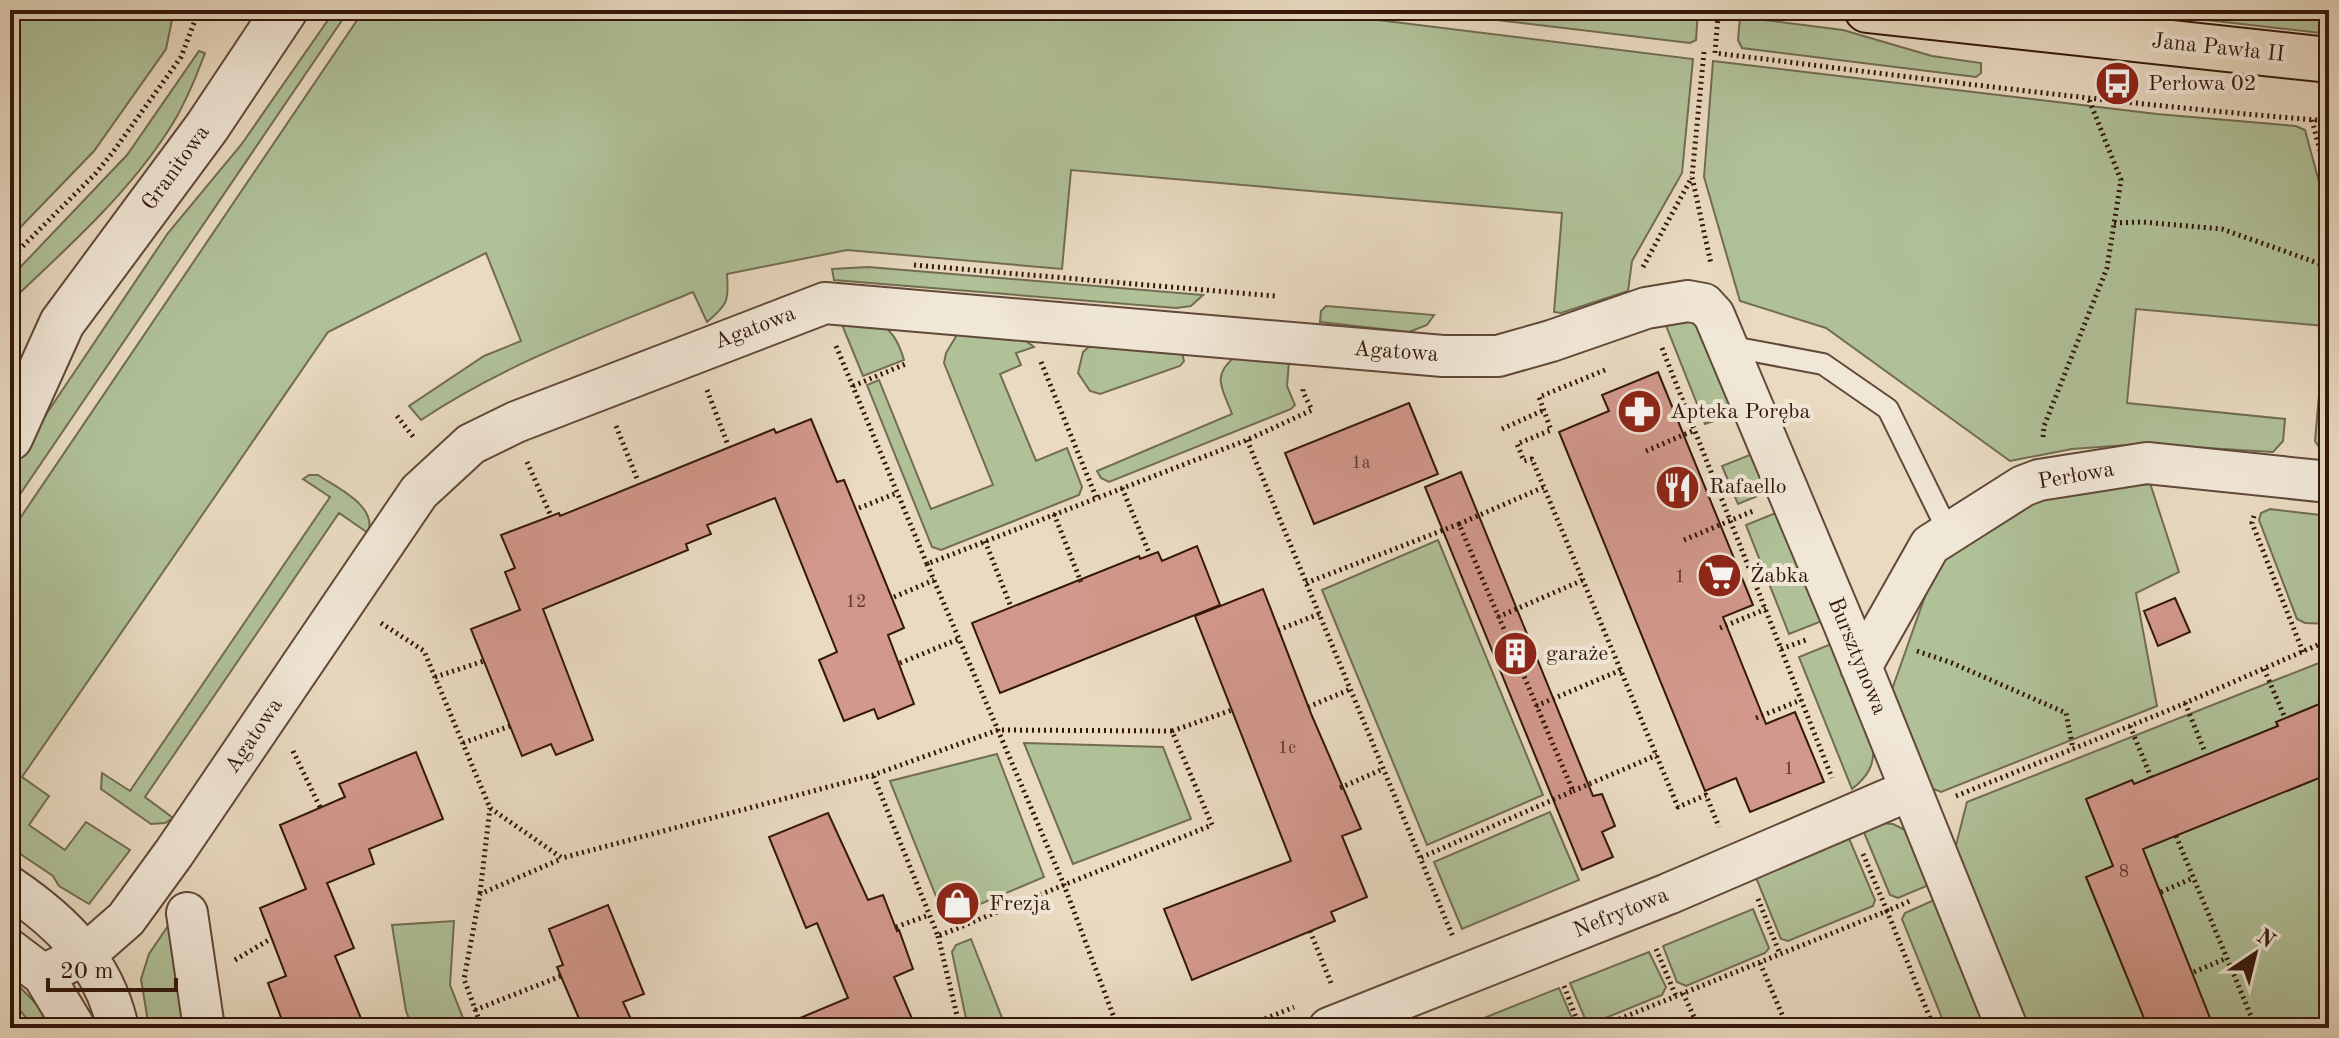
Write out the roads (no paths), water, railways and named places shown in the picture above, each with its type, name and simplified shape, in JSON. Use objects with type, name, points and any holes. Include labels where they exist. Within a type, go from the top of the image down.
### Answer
[{"type":"main road","name":"Jana Pawła II","points":[[1867,10],[2329,60]]},
{"type":"street","name":"Granitowa","points":[[10,438],[62,323],[207,127],[285,10]]},
{"type":"street","name":"Agatowa","points":[[43,975],[86,954],[126,919],[419,492],[471,444],[516,422],[825,303],[1305,346],[1498,356],[1646,308],[1696,303]]},
{"type":"street","name":"Bursztynowa","points":[[1696,303],[1714,315],[1870,652],[1914,800],[2007,1028]]},
{"type":"street","name":"Granitowa","points":[[10,363],[62,323]]},
{"type":"street","name":"Perłowa","points":[[1870,652],[1930,545],[2023,486],[2039,480],[2147,463],[2329,482]]},
{"type":"street","name":"Nefrytowa","points":[[1332,1010],[1668,894],[1848,817],[1914,800]]},
{"type":"street","points":[[10,887],[41,908],[86,954],[112,1003],[118,1028]]},
{"type":"street","points":[[187,913],[204,1028]]},
{"type":"street","points":[[10,950],[43,975],[75,1028]]},
{"type":"lane","points":[[1727,346],[1823,364],[1888,409],[1949,533]]},
{"type":"place","name":"Perłowa 02","points":[[2117,84]]},
{"type":"place","name":"Apteka Poręba","points":[[1639,412]]},
{"type":"place","name":"Rafaello","points":[[1678,487]]},
{"type":"place","name":"Żabka","points":[[1719,576]]},
{"type":"place","name":"garaże","points":[[1515,654]]},
{"type":"place","name":"Frezja","points":[[958,904]]}]
